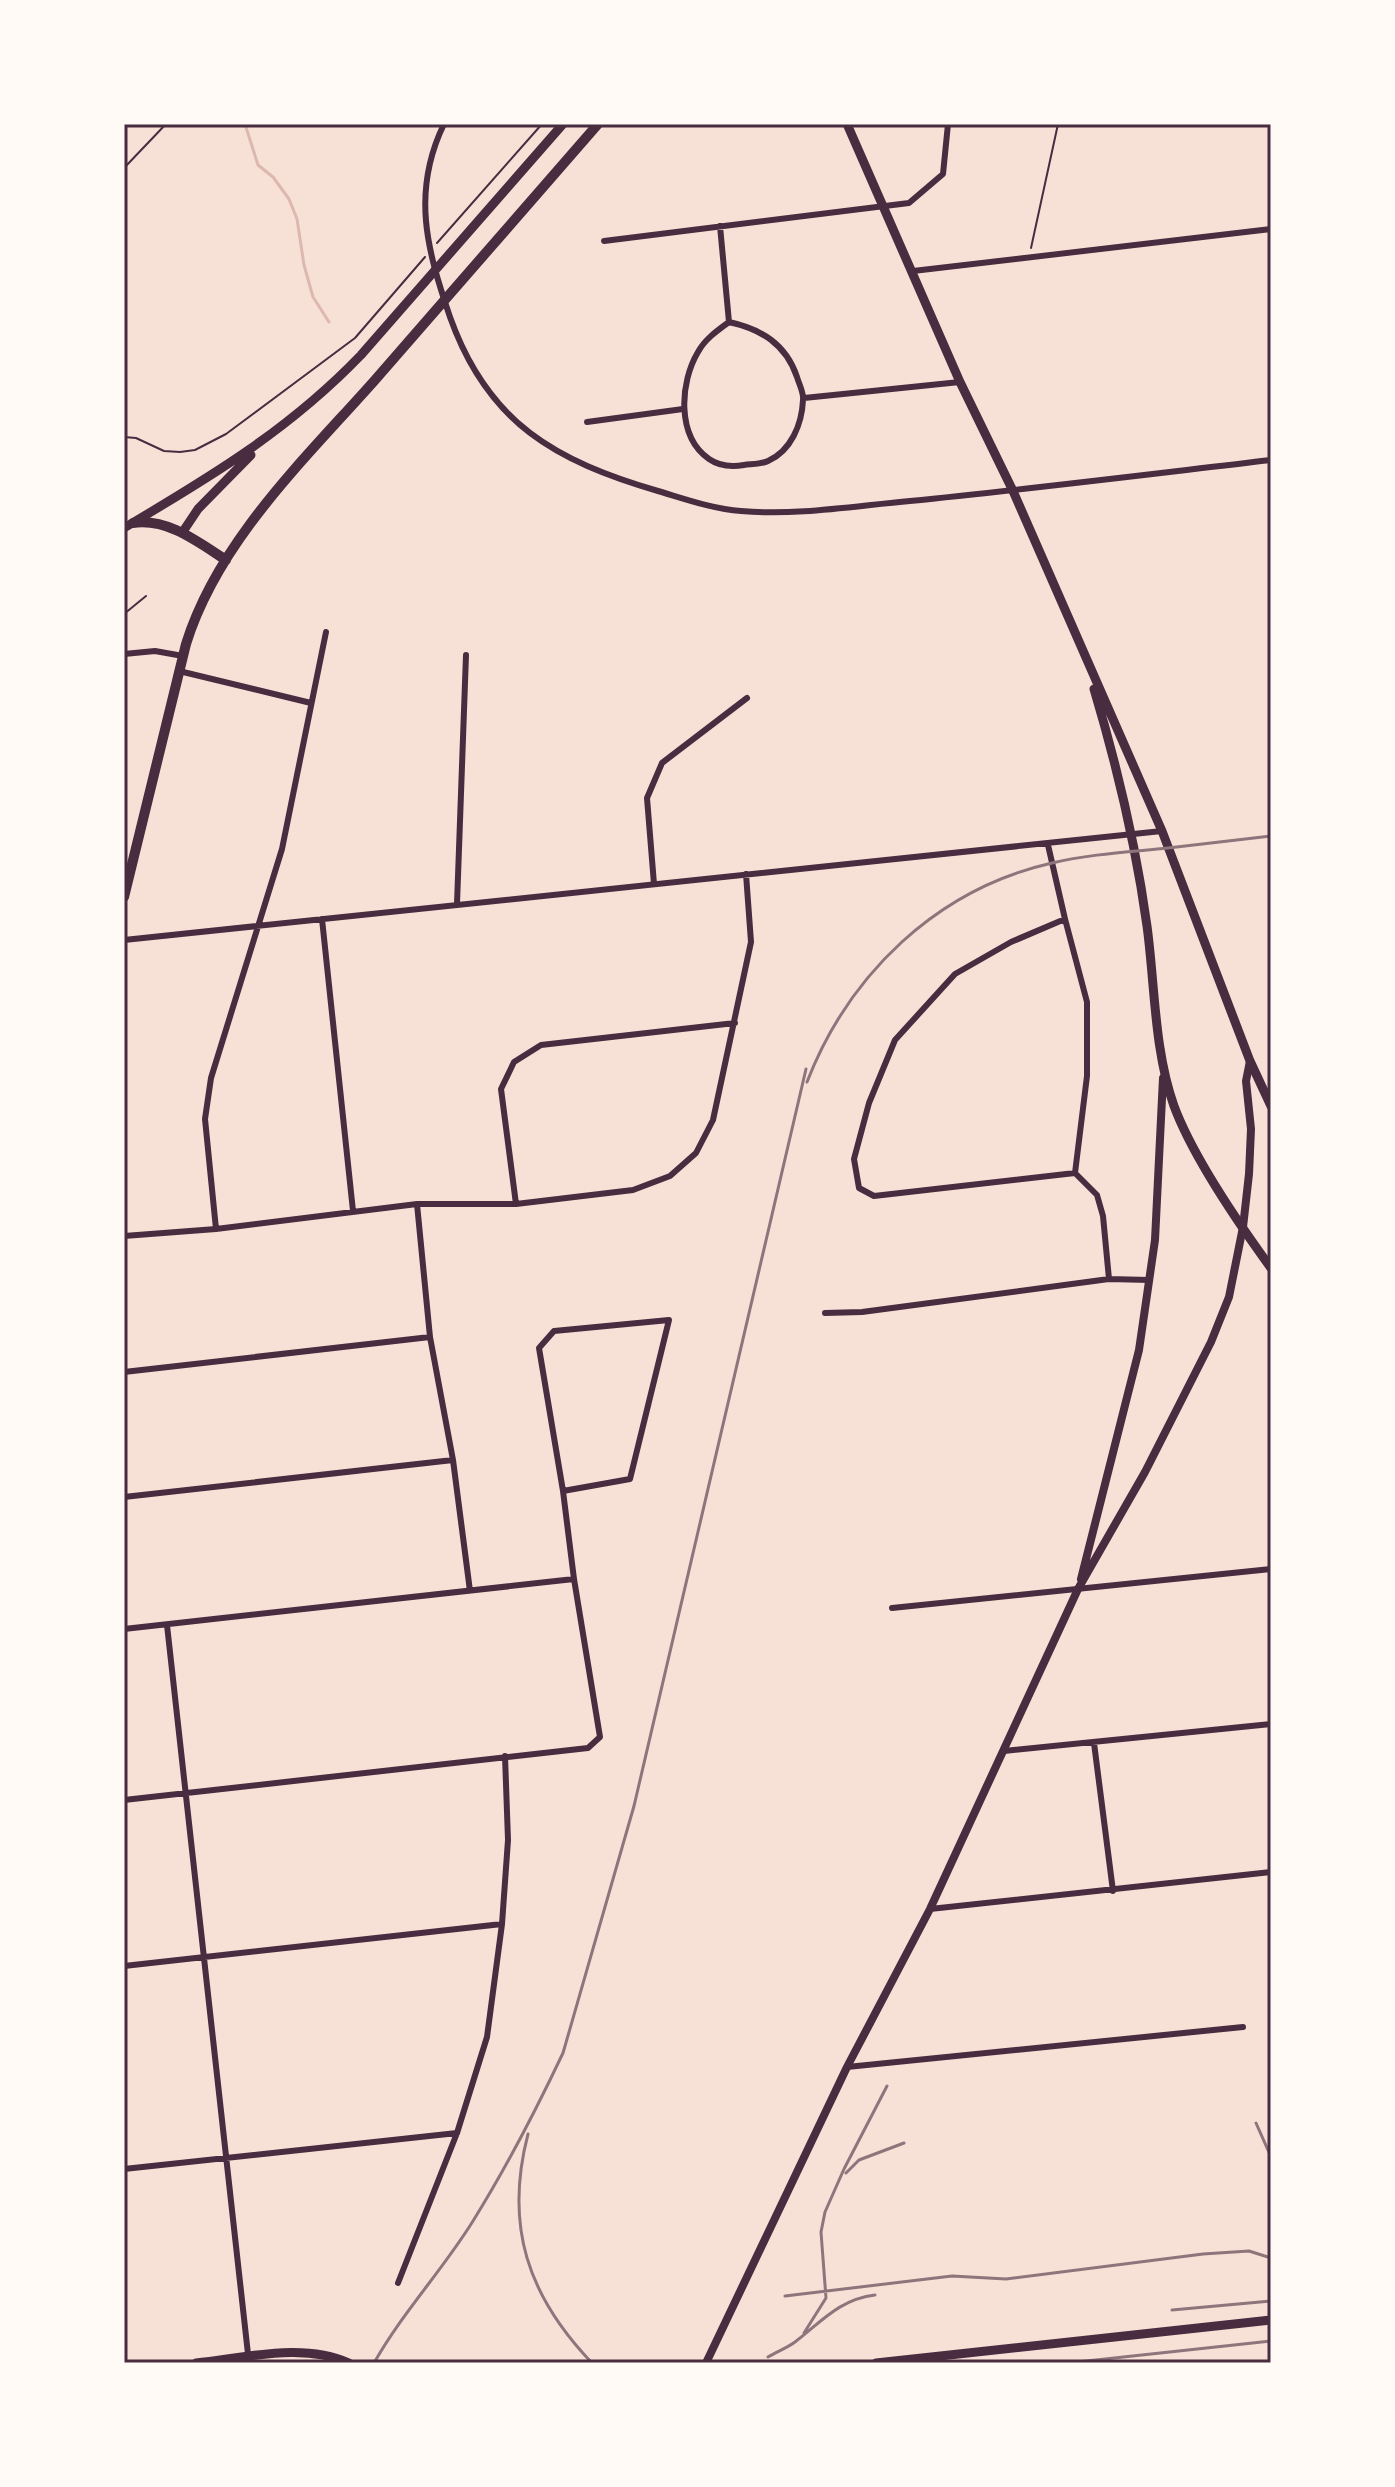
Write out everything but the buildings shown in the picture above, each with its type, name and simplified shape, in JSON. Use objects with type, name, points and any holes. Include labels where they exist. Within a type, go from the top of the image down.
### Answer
[{"type":"main road","points":[[182,533],[198,509],[265,440],[339,377],[563,124]]},
{"type":"main road","points":[[124,897],[183,656],[198,613],[226,560],[284,483],[598,124]]},
{"type":"main road","points":[[847,124],[1162,831],[1250,1061],[1271,1106]]},
{"type":"main road","points":[[128,525],[265,440]]},
{"type":"main road","points":[[128,525],[151,522],[182,533],[226,560]]},
{"type":"main road","points":[[1082,647],[1111,748],[1131,834],[1147,925],[1164,1061],[1179,1117],[1243,1227],[1271,1268]]},
{"type":"main road","points":[[876,2363],[1271,2320]]},
{"type":"main road","points":[[196,2363],[309,2352],[349,2363]]},
{"type":"street","points":[[444,124],[430,164],[425,201],[427,239],[435,274],[459,341],[478,375],[509,414],[553,450],[590,470],[707,505],[742,512],[803,511],[1013,491],[1271,460]]},
{"type":"street","points":[[604,241],[909,203],[943,174],[948,124]]},
{"type":"street","points":[[720,226],[729,322]]},
{"type":"street","points":[[913,271],[1271,229]]},
{"type":"street","points":[[729,322],[764,333],[779,346],[793,365],[804,398],[798,425],[788,448],[767,462],[730,467],[709,459],[689,433],[683,409],[686,380],[698,351],[729,322]]},
{"type":"street","points":[[804,398],[960,382]]},
{"type":"street","points":[[587,422],[683,409]]},
{"type":"street","points":[[216,1229],[205,1119],[211,1078],[286,831],[326,632]]},
{"type":"street","points":[[124,654],[155,651],[183,656]]},
{"type":"street","points":[[457,904],[466,655]]},
{"type":"street","points":[[179,671],[311,703]]},
{"type":"street","points":[[654,884],[647,798],[662,763],[747,698]]},
{"type":"street","points":[[124,940],[1162,831]]},
{"type":"street","points":[[1048,845],[1087,1002],[1087,1076],[1075,1173]]},
{"type":"street","points":[[124,1236],[216,1229],[417,1204],[516,1204],[633,1190],[670,1176],[696,1153],[713,1120],[751,942],[746,874]]},
{"type":"street","points":[[322,919],[353,1211]]},
{"type":"street","points":[[1065,919],[1011,942],[955,974],[895,1040],[869,1103],[854,1159],[859,1188],[874,1196],[1075,1173]]},
{"type":"street","points":[[516,1204],[501,1089],[514,1062],[541,1045],[735,1023]]},
{"type":"street","points":[[1078,1589],[1139,1350],[1155,1240],[1164,1061]]},
{"type":"street","points":[[706,2363],[847,2067],[930,1909],[1078,1589],[1145,1472],[1211,1342],[1229,1297],[1243,1227],[1251,1129],[1246,1081],[1250,1061]]},
{"type":"street","points":[[1075,1173],[1097,1195],[1103,1216],[1109,1279]]},
{"type":"street","points":[[417,1204],[430,1337],[453,1460],[470,1591]]},
{"type":"street","points":[[825,1313],[862,1312],[1109,1279],[1149,1280]]},
{"type":"street","points":[[124,1800],[588,1748],[600,1737],[539,1348],[554,1331],[669,1320],[630,1479],[563,1491]]},
{"type":"street","points":[[124,1372],[430,1337]]},
{"type":"street","points":[[124,1497],[453,1460]]},
{"type":"street","points":[[892,1608],[1271,1569]]},
{"type":"street","points":[[124,1629],[574,1579]]},
{"type":"street","points":[[167,1625],[248,2360]]},
{"type":"street","points":[[1004,1751],[1271,1724]]},
{"type":"street","points":[[1094,1743],[1113,1891]]},
{"type":"street","points":[[398,2283],[457,2133],[487,2037],[502,1924],[508,1840],[505,1756]]},
{"type":"street","points":[[930,1909],[1271,1872]]},
{"type":"street","points":[[124,1966],[502,1924]]},
{"type":"street","points":[[847,2067],[1243,2027]]},
{"type":"street","points":[[124,2169],[457,2133]]},
{"type":"path","points":[[124,168],[166,124]]},
{"type":"path","points":[[444,236],[542,124]]},
{"type":"path","points":[[1029,256],[1058,124]]},
{"type":"path","points":[[124,437],[136,438],[164,451],[180,452],[195,450],[226,434],[355,338],[415,269]]},
{"type":"path","points":[[124,614],[146,596]]},
{"type":"waterway","points":[[245,124],[258,165],[273,177],[289,199],[297,219],[313,297],[329,322]]},
{"type":"railway","points":[[807,1082],[847,1006],[873,972],[902,942],[935,915],[971,893],[1010,875],[1066,860],[1271,836]]},
{"type":"railway","points":[[374,2363],[473,2221],[563,2053],[634,1806],[806,1069]]},
{"type":"railway","points":[[804,2333],[826,2298],[821,2232],[825,2212],[887,2086]]},
{"type":"railway","points":[[1256,2123],[1271,2157]]},
{"type":"railway","points":[[528,2134],[519,2199],[527,2258],[552,2312],[592,2363]]},
{"type":"railway","points":[[846,2173],[859,2160],[904,2143]]},
{"type":"railway","points":[[785,2296],[952,2276],[1006,2279],[1203,2254],[1249,2251],[1271,2258]]},
{"type":"railway","points":[[768,2357],[795,2342],[841,2306],[875,2295]]},
{"type":"railway","points":[[1172,2310],[1271,2301]]},
{"type":"railway","points":[[1068,2363],[1271,2341]]}]
